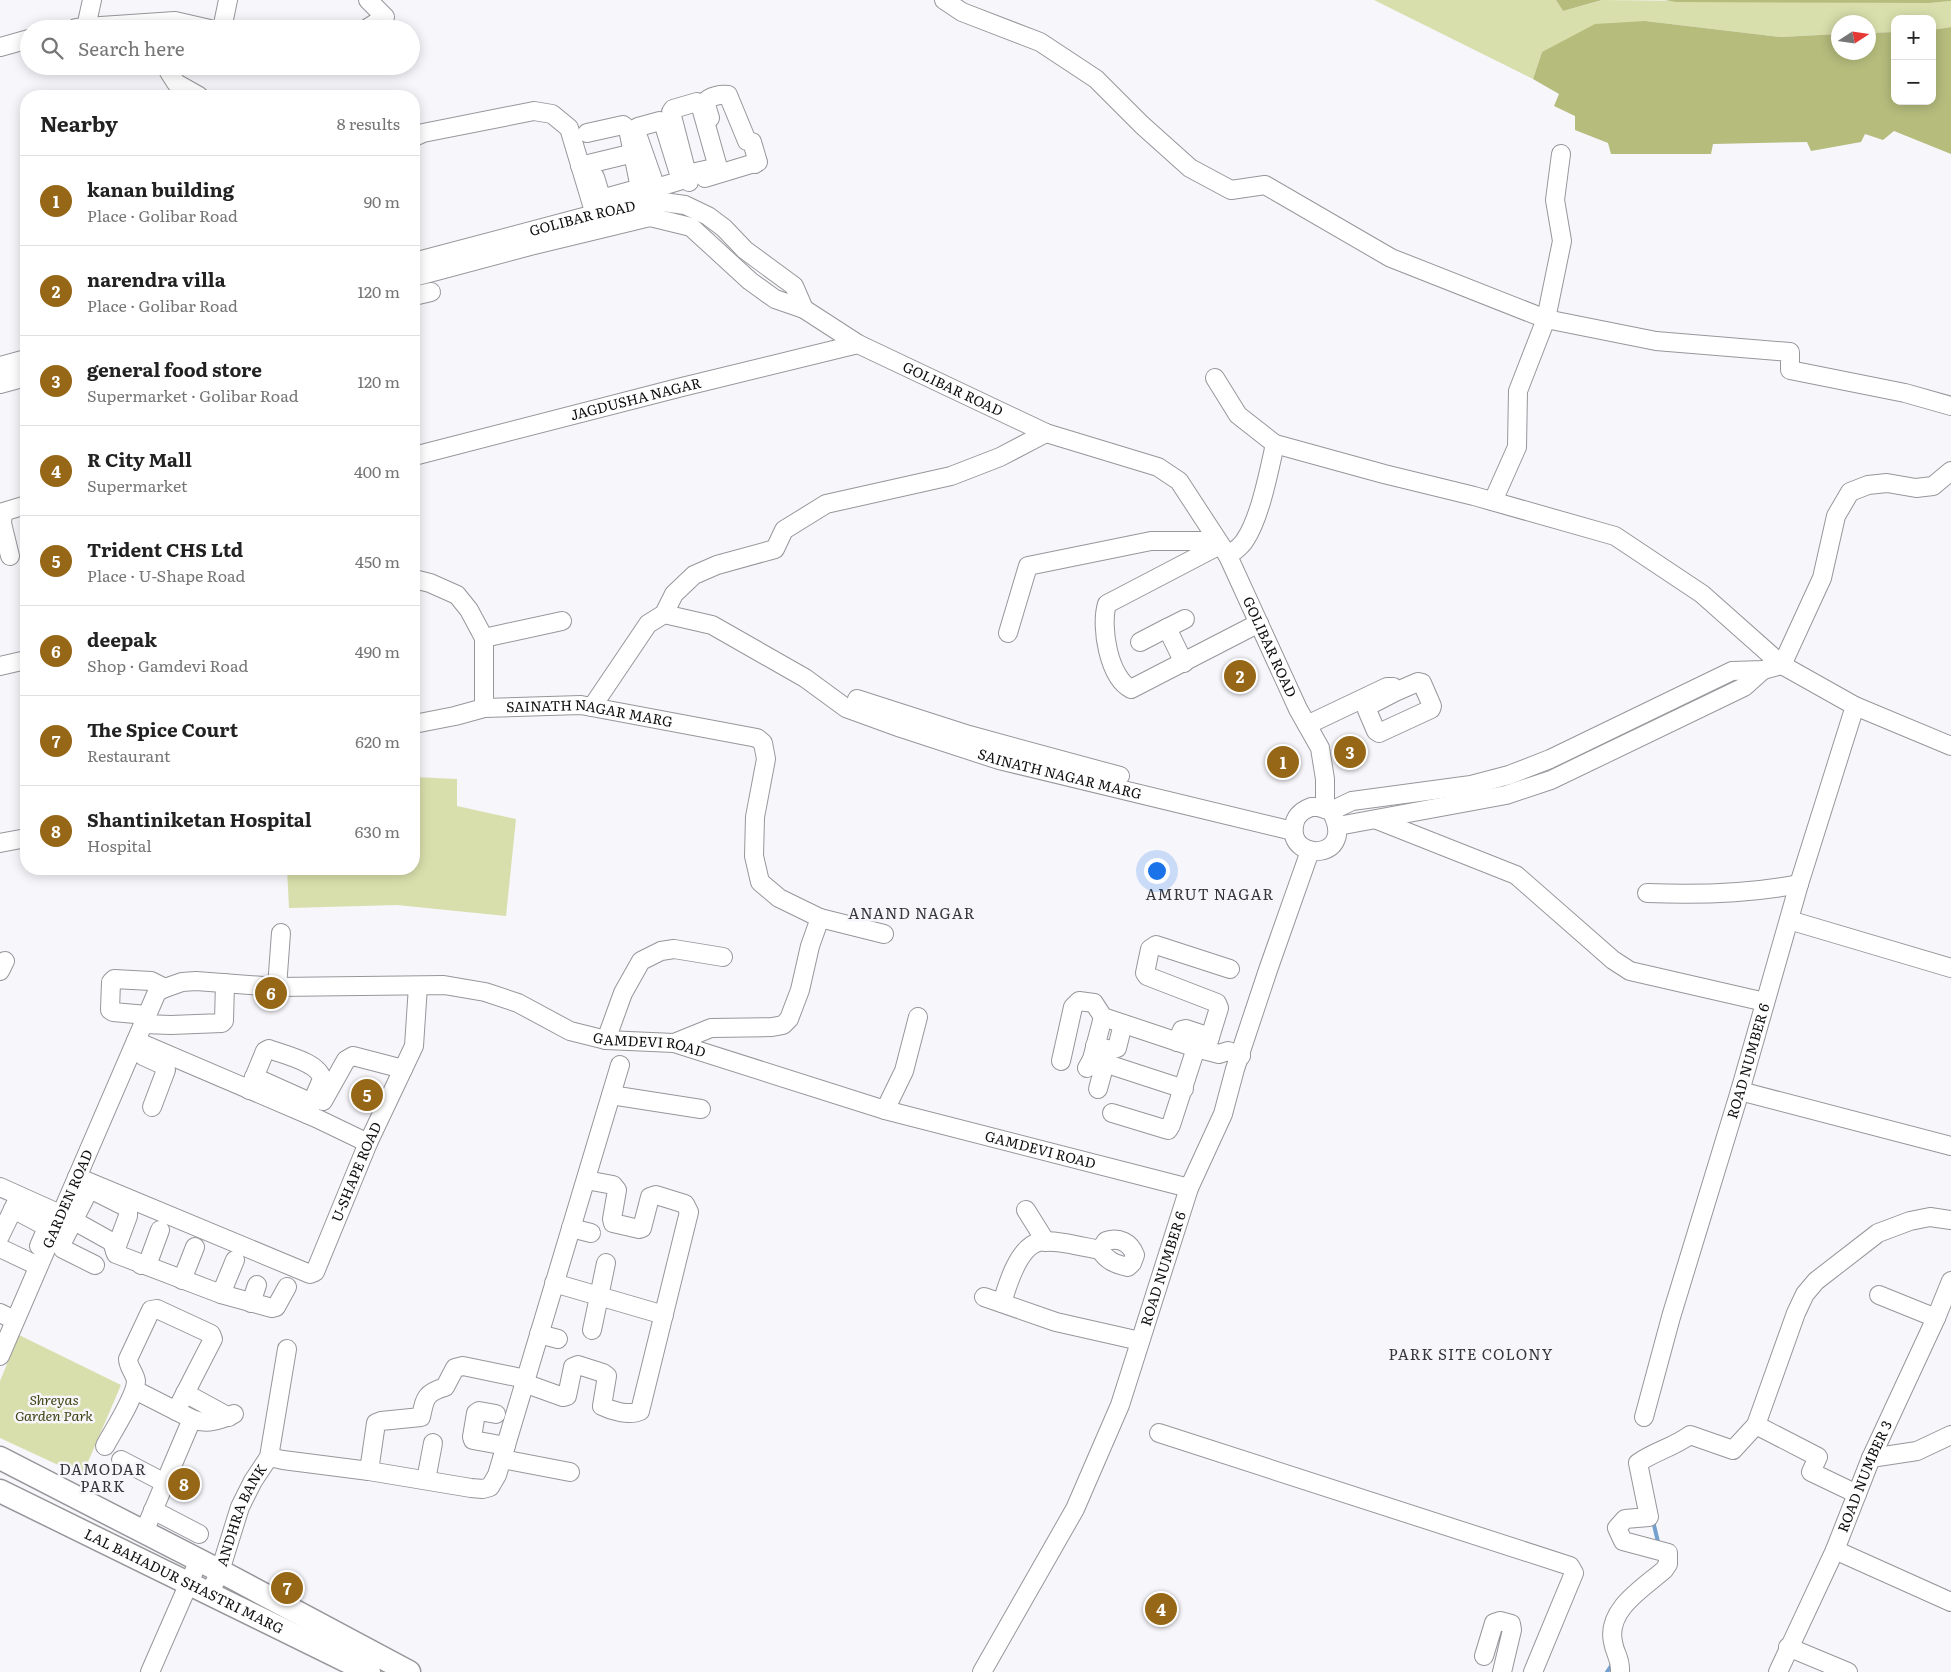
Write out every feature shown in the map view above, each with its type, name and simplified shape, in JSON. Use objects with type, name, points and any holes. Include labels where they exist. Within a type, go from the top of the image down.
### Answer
[{"type":"main road","name":"LAL BAHADUR SHASTRI MARG","points":[[0,1458],[220,1571],[408,1672]]},
{"type":"main road","name":"LAL BAHADUR SHASTRI MARG","points":[[0,1491],[369,1672]]},
{"type":"street","points":[[83,20],[92,0]]},
{"type":"street","points":[[224,20],[228,0]]},
{"type":"street","points":[[368,0],[385,17],[380,20]]},
{"type":"street","points":[[944,0],[962,12],[1040,42],[1096,80],[1190,168],[1231,190],[1265,185],[1390,258],[1546,319],[1656,341],[1790,352],[1790,370],[1905,393],[1951,406]]},
{"type":"street","points":[[0,47],[20,41]]},
{"type":"street","points":[[171,75],[176,83],[189,90]]},
{"type":"street","points":[[650,202],[688,178],[757,161],[752,142],[747,141],[728,94],[708,98],[705,102],[726,168]]},
{"type":"street","points":[[420,134],[534,111],[552,114],[569,128],[601,197],[650,202],[690,227],[775,299],[804,309]]},
{"type":"street","points":[[597,222],[585,165],[585,136],[623,125],[628,129],[650,202]]},
{"type":"street","points":[[585,165],[634,153]]},
{"type":"street","points":[[1493,501],[1517,447],[1518,391],[1546,319],[1562,241],[1555,200],[1561,154]]},
{"type":"street","name":"GOLIBAR ROAD","points":[[420,261],[490,249],[597,222],[650,202],[685,205],[708,216],[724,228],[745,250],[794,286],[804,309],[858,344],[1046,434],[1158,467],[1179,480],[1222,547],[1298,709],[1320,748],[1335,840],[1331,846],[1317,852],[1310,851]]},
{"type":"street","points":[[420,275],[490,249]]},
{"type":"street","points":[[727,260],[745,250]]},
{"type":"street","name":"JAGDUSHA NAGAR","points":[[420,454],[858,344]]},
{"type":"street","points":[[0,366],[20,361]]},
{"type":"street","points":[[1216,378],[1238,415],[1275,444],[1493,501],[1615,536],[1702,594],[1782,665],[1855,706],[1951,746]]},
{"type":"street","points":[[0,384],[20,379]]},
{"type":"street","points":[[0,396],[20,391]]},
{"type":"street","points":[[592,707],[648,624],[664,614],[674,594],[694,575],[716,565],[775,549],[784,530],[826,504],[951,476],[1000,457],[1046,434]]},
{"type":"street","points":[[1008,633],[1028,566],[1151,541],[1222,547],[1242,544],[1249,533],[1268,477],[1275,444]]},
{"type":"street","points":[[1782,665],[1822,578],[1836,516],[1850,492],[1868,485],[1886,483],[1916,488],[1933,486],[1951,471]]},
{"type":"street","points":[[12,556],[1,522],[3,512],[20,507]]},
{"type":"street","points":[[1222,547],[1107,604],[1105,612],[1106,646],[1122,685],[1132,689],[1259,623]]},
{"type":"street","points":[[420,580],[457,595],[469,610],[484,638],[484,708]]},
{"type":"street","name":"SAINATH NAGAR MARG","points":[[664,614],[712,625],[805,678],[846,708],[967,742],[999,760],[1294,826]]},
{"type":"street","points":[[1140,642],[1185,619]]},
{"type":"street","points":[[484,638],[562,621]]},
{"type":"street","points":[[1167,628],[1184,663]]},
{"type":"street","points":[[0,666],[20,661]]},
{"type":"street","points":[[1332,815],[1352,801],[1471,785],[1509,775],[1550,759],[1732,671],[1763,670],[1782,665]]},
{"type":"street","points":[[1376,820],[1513,792],[1551,780],[1744,687],[1763,670]]},
{"type":"street","points":[[1307,725],[1387,687],[1392,687],[1395,692]]},
{"type":"street","points":[[1690,691],[1698,710]]},
{"type":"street","name":"SAINATH NAGAR MARG","points":[[420,723],[484,708],[581,705],[758,738],[763,743],[766,759],[755,817],[754,856],[760,882],[779,898],[820,918]]},
{"type":"street","name":"ROAD NUMBER 6","points":[[1644,1417],[1671,1317],[1740,1091],[1799,884],[1855,706]]},
{"type":"street","points":[[1620,725],[1628,743]]},
{"type":"street","points":[[1509,775],[1513,792]]},
{"type":"street","points":[[1404,795],[1409,814]]},
{"type":"street","points":[[1310,851],[1298,843],[1294,826],[1304,810],[1311,807],[1332,815],[1376,820],[1516,875],[1613,960],[1630,971],[1765,1002]]},
{"type":"street","points":[[0,843],[20,839]]},
{"type":"street","name":"ROAD NUMBER 6","points":[[982,1672],[1076,1509],[1120,1405],[1189,1188],[1223,1114],[1268,970],[1310,851]]},
{"type":"street","points":[[1647,893],[1691,895],[1767,890],[1799,884]]},
{"type":"street","points":[[674,1044],[711,1028],[745,1026],[772,1028],[783,1026],[789,1019],[800,990],[810,946],[820,918],[884,934]]},
{"type":"street","points":[[1789,920],[1951,968]]},
{"type":"street","points":[[277,988],[281,933]]},
{"type":"street","points":[[1112,1113],[1168,1130],[1172,1125],[1184,1089],[1208,1047],[1219,1008],[1217,1003],[1147,976],[1145,973],[1150,949],[1156,945],[1230,968]]},
{"type":"street","points":[[606,1040],[623,993],[641,961],[661,951],[674,949],[723,957]]},
{"type":"street","name":"GAMDEVI ROAD","points":[[143,1018],[110,1010],[111,982],[114,979],[157,984],[189,982],[225,983],[277,988],[444,985],[485,992],[518,1003],[570,1031],[606,1040],[674,1044],[885,1110],[1189,1188]]},
{"type":"street","points":[[143,1018],[171,1025],[222,1023],[224,1021],[225,983]]},
{"type":"street","points":[[134,1046],[143,1018],[158,992],[157,984]]},
{"type":"street","name":"U-SHAPE ROAD","points":[[77,1177],[310,1274],[314,1272],[361,1140],[381,1117],[414,1046],[418,986]]},
{"type":"street","points":[[1061,1061],[1072,1007],[1079,1001],[1094,1003],[1103,1017],[1123,1024],[1177,1042],[1228,1051],[1238,1062]]},
{"type":"street","points":[[885,1110],[904,1071],[918,1017]]},
{"type":"street","points":[[1098,1089],[1095,1059],[1103,1017]]},
{"type":"street","points":[[1095,1059],[1117,1048],[1123,1024]]},
{"type":"street","points":[[134,1046],[252,1084],[311,1112],[361,1140]]},
{"type":"street","points":[[134,1046],[165,1066],[166,1070],[152,1107]]},
{"type":"street","name":"GARDEN ROAD","points":[[0,1356],[7,1316],[35,1265],[66,1218],[77,1177],[134,1046]]},
{"type":"street","points":[[252,1084],[264,1050],[269,1049],[315,1067],[321,1074],[322,1080],[311,1112]]},
{"type":"street","points":[[311,1112],[337,1088],[346,1060],[353,1056],[403,1069]]},
{"type":"street","points":[[1095,1059],[1184,1089]]},
{"type":"street","points":[[269,1457],[471,1488],[482,1489],[490,1487],[497,1476],[620,1065]]},
{"type":"street","points":[[1740,1091],[1951,1146]]},
{"type":"street","points":[[611,1095],[701,1110]]},
{"type":"street","points":[[369,1471],[376,1423],[421,1417],[425,1398],[433,1390],[446,1387],[455,1368],[463,1366],[525,1381],[563,1397],[567,1396],[573,1367],[578,1365],[607,1376],[602,1406],[634,1414],[640,1411],[689,1212],[685,1204],[656,1195],[650,1196],[642,1228],[613,1223],[612,1219],[618,1190],[613,1185],[586,1180]]},
{"type":"street","points":[[0,1187],[44,1226],[46,1230],[35,1265],[0,1248]]},
{"type":"street","points":[[95,1265],[63,1249],[62,1243],[66,1218],[88,1192],[94,1191],[128,1208],[128,1216],[115,1251]]},
{"type":"street","points":[[16,1203],[66,1218],[112,1242],[116,1254],[221,1294],[272,1308],[276,1307],[287,1287]]},
{"type":"street","points":[[0,1236],[16,1203]]},
{"type":"street","points":[[1026,1210],[1046,1242]]},
{"type":"street","points":[[1620,1672],[1620,1659],[1612,1642],[1613,1622],[1621,1608],[1668,1564],[1668,1553],[1623,1541],[1617,1528],[1625,1519],[1649,1517],[1638,1463],[1647,1457],[1677,1445],[1690,1435],[1733,1450],[1756,1426],[1796,1313],[1805,1294],[1816,1280],[1878,1233],[1910,1221],[1930,1217],[1951,1220]]},
{"type":"street","points":[[571,1228],[591,1234]]},
{"type":"street","points":[[141,1265],[149,1260],[160,1230]]},
{"type":"street","points":[[1002,1303],[1009,1278],[1029,1247],[1039,1242],[1046,1242],[1066,1243],[1100,1250]]},
{"type":"street","points":[[182,1280],[195,1247]]},
{"type":"street","points":[[221,1294],[235,1260]]},
{"type":"street","points":[[592,1330],[606,1263]]},
{"type":"street","name":"ROAD NUMBER 3","points":[[1778,1672],[1788,1647],[1836,1550],[1871,1458],[1936,1318],[1951,1281]]},
{"type":"street","points":[[554,1283],[664,1315]]},
{"type":"street","points":[[251,1303],[257,1286]]},
{"type":"street","points":[[1879,1295],[1936,1318]]},
{"type":"street","points":[[984,1297],[1056,1322],[1140,1341]]},
{"type":"street","points":[[105,1446],[135,1390],[136,1379],[128,1364],[128,1359],[151,1310],[157,1309],[211,1334],[212,1339],[176,1411]]},
{"type":"street","points":[[539,1334],[558,1339]]},
{"type":"street","name":"ANDHRA BANK","points":[[210,1593],[220,1571],[240,1507],[253,1481],[269,1457],[287,1349]]},
{"type":"street","points":[[135,1390],[201,1423],[231,1415],[185,1393]]},
{"type":"street","points":[[496,1414],[479,1411],[476,1413],[473,1440],[504,1452],[570,1472]]},
{"type":"street","points":[[144,1532],[192,1420]]},
{"type":"street","points":[[1756,1426],[1818,1457],[1811,1472],[1857,1494]]},
{"type":"street","points":[[1159,1433],[1570,1566],[1574,1573],[1533,1672]]},
{"type":"street","points":[[1871,1458],[1917,1451],[1951,1435]]},
{"type":"street","points":[[426,1480],[433,1443]]},
{"type":"street","points":[[121,1460],[165,1483]]},
{"type":"street","points":[[153,1510],[199,1534]]},
{"type":"street","points":[[1836,1550],[1951,1602]]},
{"type":"street","points":[[150,1672],[199,1560]]},
{"type":"street","points":[[1484,1656],[1494,1623],[1500,1621],[1511,1624],[1512,1630],[1502,1672]]},
{"type":"street","points":[[1788,1647],[1848,1672]]},
{"type":"green space","points":[[1374,0],[1556,0],[1563,11],[1603,0],[1929,3],[1951,1],[1951,27],[1936,29],[1936,15],[1891,15],[1891,32],[1876,33],[1876,15],[1831,15],[1831,34],[1781,37],[1645,21],[1542,52],[1533,79]]},
{"type":"green space","points":[[1556,0],[1602,0],[1563,11]]},
{"type":"green space","points":[[1665,0],[1951,1],[1929,3],[1676,2]]},
{"type":"green space","points":[[1645,21],[1781,37],[1831,34],[1831,60],[1876,60],[1876,33],[1891,32],[1891,105],[1936,105],[1936,29],[1951,27],[1951,154],[1894,131],[1883,140],[1865,134],[1861,142],[1811,151],[1807,142],[1713,144],[1711,154],[1611,154],[1608,143],[1575,130],[1575,116],[1554,106],[1559,94],[1533,79],[1542,52],[1595,24]]},
{"type":"green space","points":[[420,777],[457,779],[457,806],[516,819],[506,916],[397,905],[289,908],[287,875],[420,875]]},
{"type":"green space","name":"Shreyas Garden Park","points":[[19,1335],[121,1385],[82,1476],[0,1438],[0,1381]]},
{"type":"waterway","points":[[1653,1521],[1659,1546]]},
{"type":"waterway","points":[[1607,1672],[1612,1662]]},
{"type":"place","name":"narendra villa","points":[[1240,676]]},
{"type":"place","name":"general food store","points":[[1350,752]]},
{"type":"place","name":"kanan building","points":[[1283,762]]},
{"type":"place","name":"deepak","points":[[271,993]]},
{"type":"place","name":"Trident CHS Ltd","points":[[367,1095]]},
{"type":"place","name":"Shantiniketan Hospital","points":[[184,1484]]},
{"type":"place","name":"The Spice Court","points":[[287,1588]]},
{"type":"place","name":"R City Mall","points":[[1161,1609]]},
{"type":"district","name":"AMRUT NAGAR","points":[[1210,895]]},
{"type":"district","name":"ANAND NAGAR","points":[[912,914]]},
{"type":"district","name":"PARK SITE COLONY","points":[[1471,1355]]},
{"type":"district","name":"DAMODAR PARK","points":[[103,1478]]}]
